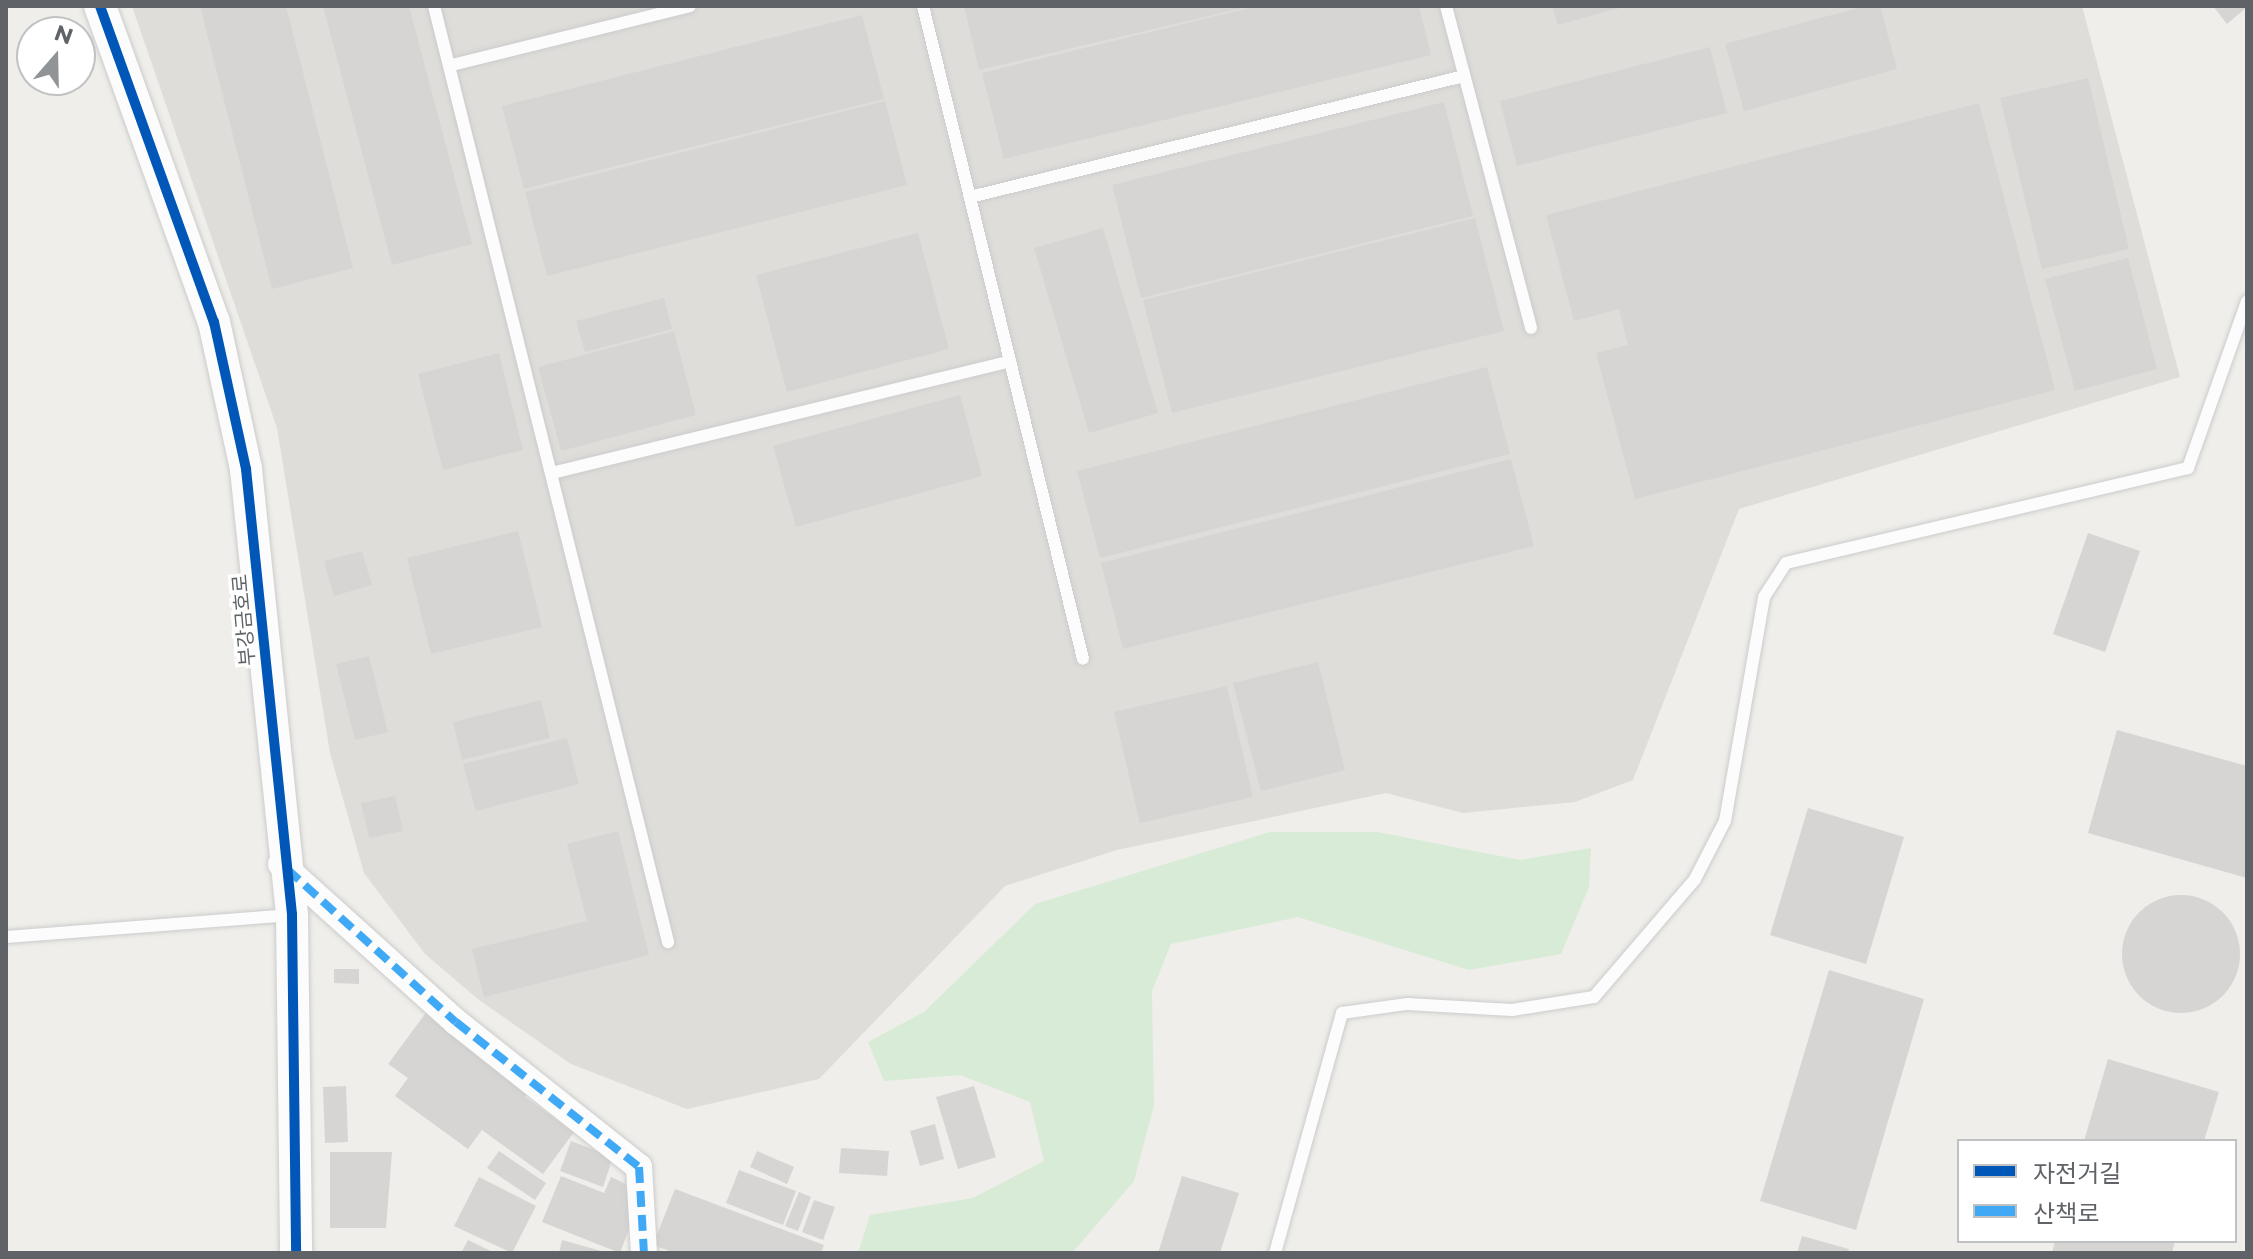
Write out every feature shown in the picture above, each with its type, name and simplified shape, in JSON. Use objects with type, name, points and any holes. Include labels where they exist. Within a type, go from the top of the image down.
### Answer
[{"type":"street","name":"부강금호로","points":[[100,6],[214,322],[246,469],[281,864],[292,915],[296,1253]]},
{"type":"street","points":[[281,864],[456,1022],[639,1167],[644,1253]]},
{"type":"lane","points":[[434,6],[452,65],[668,942]]},
{"type":"lane","points":[[452,65],[690,6]]},
{"type":"lane","points":[[923,6],[1083,659]]},
{"type":"lane","points":[[1446,6],[1531,328]]},
{"type":"lane","points":[[970,197],[1464,76]]},
{"type":"lane","points":[[1275,1253],[1342,1013],[1407,1004],[1512,1010],[1594,997],[1695,879],[1725,821],[1764,597],[1786,563],[2188,468],[2247,301]]},
{"type":"lane","points":[[552,473],[1010,361]]},
{"type":"lane","points":[[6,937],[292,915]]},
{"type":"shaded area","points":[[132,6],[2082,6],[2180,377],[1739,509],[1633,780],[1575,802],[1463,813],[1386,793],[1117,850],[1005,886],[819,1079],[687,1109],[571,1064],[479,1000],[425,954],[364,873],[330,753],[277,428]]},
{"type":"green space","points":[[1270,832],[1378,832],[1520,860],[1591,848],[1589,887],[1561,954],[1469,970],[1298,917],[1171,944],[1152,991],[1154,1105],[1134,1181],[1072,1253],[858,1253],[870,1215],[973,1198],[1044,1161],[1030,1102],[960,1075],[884,1081],[868,1042],[924,1012],[1035,904]]},
{"type":"building","points":[[200,6],[286,6],[353,268],[272,289]]},
{"type":"building","points":[[323,6],[409,6],[472,244],[392,265]]},
{"type":"building","points":[[964,6],[1247,6],[1247,7],[979,70]]},
{"type":"building","points":[[1257,6],[1419,6],[1431,55],[1004,159],[982,73]]},
{"type":"building","points":[[1552,6],[1623,6],[1623,7],[1558,25]]},
{"type":"building","points":[[1865,6],[1880,6],[1897,69],[1744,111],[1725,44]]},
{"type":"building","points":[[2213,6],[2247,6],[2247,7],[2227,24]]},
{"type":"building","points":[[862,15],[884,99],[524,189],[502,106]]},
{"type":"building","points":[[1710,47],[1727,113],[1517,166],[1500,101]]},
{"type":"building","points":[[2088,78],[2129,249],[2042,269],[2000,98]]},
{"type":"building","points":[[885,101],[907,185],[547,276],[525,192]]},
{"type":"building","points":[[1444,102],[1473,216],[1141,298],[1112,185]]},
{"type":"building","points":[[1979,103],[2055,390],[1635,499],[1596,353],[1628,345],[1619,309],[1574,321],[1546,215]]},
{"type":"building","points":[[1475,218],[1504,331],[1172,413],[1143,300]]},
{"type":"building","points":[[1103,228],[1158,413],[1089,433],[1034,248]]},
{"type":"building","points":[[918,233],[949,349],[787,392],[756,275]]},
{"type":"building","points":[[2128,258],[2157,369],[2075,391],[2045,279]]},
{"type":"building","points":[[664,298],[672,329],[585,352],[576,321]]},
{"type":"building","points":[[674,331],[696,415],[561,451],[538,367]]},
{"type":"building","points":[[499,353],[523,450],[443,470],[418,374]]},
{"type":"building","points":[[1487,367],[1510,454],[1100,558],[1077,471]]},
{"type":"building","points":[[960,395],[982,476],[796,527],[773,446]]},
{"type":"building","points":[[1511,459],[1534,546],[1123,649],[1101,563]]},
{"type":"building","points":[[518,531],[542,627],[431,654],[407,558]]},
{"type":"building","points":[[2088,533],[2140,551],[2105,652],[2053,634]]},
{"type":"building","points":[[362,551],[372,585],[334,596],[324,561]]},
{"type":"building","points":[[369,656],[388,732],[355,740],[336,664]]},
{"type":"building","points":[[1318,662],[1345,770],[1261,791],[1233,683]]},
{"type":"building","points":[[1227,686],[1253,797],[1140,823],[1114,712]]},
{"type":"building","points":[[541,700],[550,738],[462,760],[453,722]]},
{"type":"building","points":[[2117,730],[2247,766],[2247,878],[2088,833]]},
{"type":"building","points":[[567,738],[579,784],[476,811],[463,764]]},
{"type":"building","points":[[395,796],[403,831],[369,838],[361,803]]},
{"type":"building","points":[[1808,808],[1904,837],[1866,964],[1770,935]]},
{"type":"building","points":[[618,831],[649,955],[484,997],[472,949],[587,921],[567,844]]},
{"type":"building","points":[[2181,895],[2204,900],[2223,912],[2235,931],[2240,954],[2235,977],[2223,996],[2204,1008],[2181,1013],[2158,1008],[2139,996],[2127,977],[2122,954],[2127,931],[2139,912],[2158,900]]},
{"type":"building","points":[[334,969],[359,969],[359,984],[334,983]]},
{"type":"building","points":[[1829,970],[1924,999],[1856,1230],[1760,1201]]},
{"type":"building","points":[[428,1010],[533,1086],[525,1097],[574,1132],[543,1174],[482,1130],[468,1149],[395,1096],[408,1078],[388,1064]]},
{"type":"building","points":[[2108,1059],[2219,1092],[2205,1139],[2085,1139]]},
{"type":"building","points":[[346,1086],[348,1142],[325,1143],[323,1087]]},
{"type":"building","points":[[974,1086],[996,1157],[958,1169],[936,1097]]},
{"type":"building","points":[[935,1124],[944,1159],[920,1166],[910,1131]]},
{"type":"building","points":[[571,1141],[613,1157],[603,1187],[560,1171]]},
{"type":"building","points":[[841,1148],[889,1151],[887,1176],[839,1173]]},
{"type":"building","points":[[499,1151],[546,1183],[535,1200],[487,1168]]},
{"type":"building","points":[[757,1151],[794,1167],[787,1184],[750,1167]]},
{"type":"building","points":[[330,1152],[392,1152],[386,1228],[330,1228]]},
{"type":"building","points":[[739,1170],[796,1191],[783,1225],[726,1203]]},
{"type":"building","points":[[561,1176],[604,1193],[611,1177],[626,1184],[632,1221],[620,1253],[542,1222]]},
{"type":"building","points":[[1182,1176],[1239,1193],[1220,1253],[1158,1253]]},
{"type":"building","points":[[479,1177],[536,1206],[512,1253],[454,1226]]},
{"type":"building","points":[[675,1189],[824,1245],[821,1253],[675,1253],[653,1245]]},
{"type":"building","points":[[799,1192],[811,1197],[798,1231],[785,1226]]},
{"type":"building","points":[[814,1200],[835,1207],[823,1240],[802,1232]]},
{"type":"building","points":[[1802,1236],[1849,1249],[1848,1253],[1797,1253]]},
{"type":"building","points":[[468,1240],[495,1253],[461,1253]]},
{"type":"building","points":[[562,1240],[605,1252],[605,1253],[559,1253]]},
{"type":"building","points":[[2054,1243],[2174,1243],[2172,1253],[2052,1253]]},
{"type":"marked path","points":[[287,869],[456,1022],[639,1167],[644,1253]]},
{"type":"cycle path","points":[[100,6],[214,322],[246,469],[292,915],[296,1253]]}]
